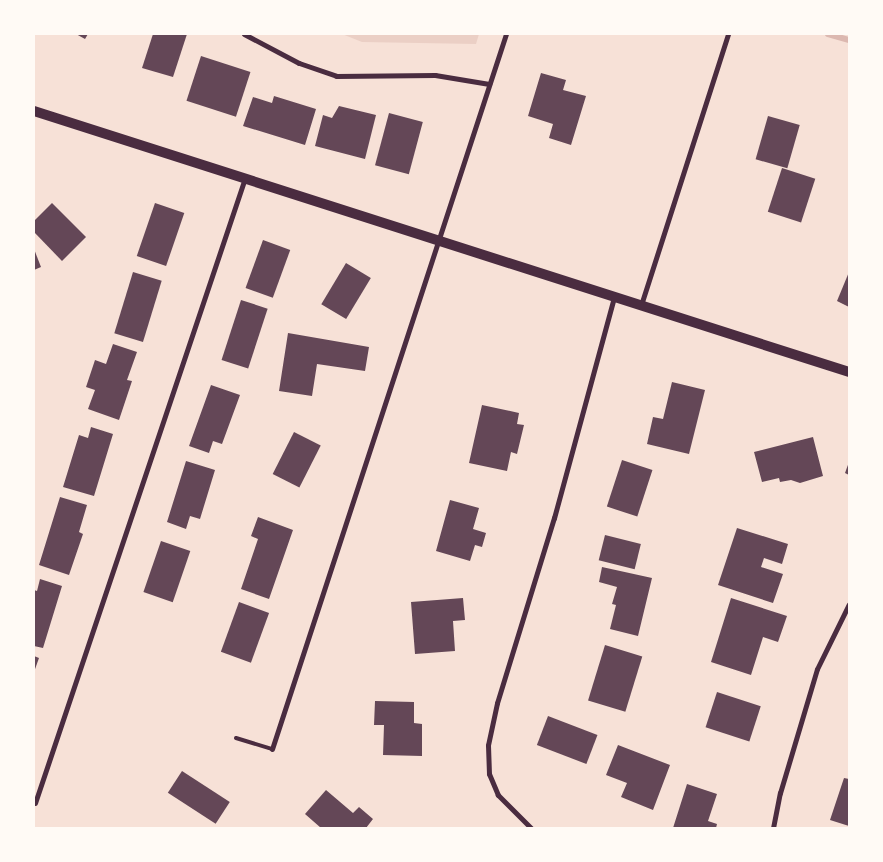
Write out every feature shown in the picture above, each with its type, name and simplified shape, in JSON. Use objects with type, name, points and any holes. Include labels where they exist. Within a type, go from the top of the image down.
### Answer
[{"type":"main road","points":[[34,111],[849,372]]},
{"type":"street","points":[[244,34],[299,63],[336,76],[435,75],[489,84]]},
{"type":"street","points":[[272,749],[506,34]]},
{"type":"street","points":[[641,305],[728,34]]},
{"type":"street","points":[[35,803],[245,178]]},
{"type":"street","points":[[531,828],[498,795],[489,774],[488,745],[497,703],[554,518],[615,297]]},
{"type":"street","points":[[773,828],[788,767],[817,669],[849,604]]},
{"type":"lane","points":[[236,738],[272,749]]},
{"type":"shaded area","points":[[342,34],[479,34],[476,44],[362,42]]},
{"type":"building","points":[[76,34],[88,34],[85,39]]},
{"type":"building","points":[[153,34],[187,34],[173,77],[142,68]]},
{"type":"building","points":[[201,56],[250,72],[236,117],[186,101]]},
{"type":"building","points":[[541,73],[566,80],[563,90],[586,96],[571,145],[549,138],[553,124],[528,116]]},
{"type":"building","points":[[274,96],[316,109],[305,145],[243,126],[253,97],[272,103]]},
{"type":"building","points":[[339,106],[376,115],[365,159],[315,146],[323,115],[332,118]]},
{"type":"building","points":[[389,113],[423,122],[409,174],[375,165]]},
{"type":"building","points":[[768,116],[800,125],[787,168],[756,159]]},
{"type":"building","points":[[782,168],[815,179],[801,223],[768,212]]},
{"type":"building","points":[[52,203],[86,237],[62,261],[34,232],[34,221]]},
{"type":"building","points":[[155,203],[184,213],[166,266],[137,256]]},
{"type":"building","points":[[263,240],[290,250],[273,298],[246,288]]},
{"type":"building","points":[[34,249],[41,267],[34,270]]},
{"type":"building","points":[[346,263],[371,278],[346,319],[321,304]]},
{"type":"building","points":[[133,272],[162,281],[143,342],[114,333]]},
{"type":"building","points":[[849,272],[849,307],[837,301]]},
{"type":"building","points":[[241,300],[268,309],[248,369],[222,360]]},
{"type":"building","points":[[288,333],[369,347],[365,371],[317,364],[312,396],[279,391]]},
{"type":"building","points":[[113,344],[137,352],[127,380],[132,381],[119,420],[88,409],[95,390],[86,387],[95,360],[106,364]]},
{"type":"building","points":[[672,382],[705,390],[689,454],[647,444],[653,417],[663,419]]},
{"type":"building","points":[[211,385],[240,395],[222,444],[213,441],[209,453],[189,446]]},
{"type":"building","points":[[482,405],[519,413],[517,424],[524,425],[517,454],[511,452],[507,471],[469,463]]},
{"type":"building","points":[[91,427],[113,434],[94,496],[63,487],[79,435],[88,438]]},
{"type":"building","points":[[294,432],[321,446],[299,487],[273,474]]},
{"type":"building","points":[[813,437],[823,476],[800,483],[791,480],[780,482],[779,478],[762,482],[754,452]]},
{"type":"building","points":[[622,460],[652,470],[637,516],[607,507]]},
{"type":"building","points":[[186,461],[215,470],[200,519],[190,516],[186,529],[167,522]]},
{"type":"building","points":[[849,462],[849,475],[845,473]]},
{"type":"building","points":[[60,497],[87,505],[79,532],[83,534],[69,575],[39,565]]},
{"type":"building","points":[[450,500],[479,508],[473,529],[486,533],[482,547],[475,545],[470,561],[436,551]]},
{"type":"building","points":[[258,517],[293,530],[269,599],[241,589],[258,539],[251,536]]},
{"type":"building","points":[[737,528],[788,544],[782,564],[764,558],[761,567],[783,574],[773,603],[718,585]]},
{"type":"building","points":[[605,535],[641,544],[635,569],[599,560]]},
{"type":"building","points":[[161,541],[190,551],[173,602],[143,592]]},
{"type":"building","points":[[602,567],[652,578],[638,636],[610,629],[616,605],[612,604],[617,587],[599,582]]},
{"type":"building","points":[[40,579],[62,586],[43,648],[34,646],[34,590],[37,591]]},
{"type":"building","points":[[463,598],[465,620],[453,621],[455,651],[415,654],[411,602]]},
{"type":"building","points":[[731,598],[787,616],[778,642],[763,637],[751,675],[711,662]]},
{"type":"building","points":[[239,602],[269,613],[251,663],[221,652]]},
{"type":"building","points":[[605,645],[642,656],[625,712],[588,700]]},
{"type":"building","points":[[34,656],[39,658],[34,672]]},
{"type":"building","points":[[717,692],[761,706],[749,741],[706,727]]},
{"type":"building","points":[[375,701],[414,702],[414,723],[422,724],[422,756],[383,755],[384,725],[374,725]]},
{"type":"building","points":[[548,716],[597,735],[586,764],[537,745]]},
{"type":"building","points":[[618,745],[670,765],[653,810],[621,797],[627,783],[606,775]]},
{"type":"building","points":[[182,771],[230,802],[216,824],[168,793]]},
{"type":"building","points":[[844,778],[849,779],[849,826],[830,820]]},
{"type":"building","points":[[687,784],[717,794],[708,821],[717,824],[716,828],[673,828]]},
{"type":"building","points":[[326,790],[353,813],[359,807],[373,819],[366,828],[321,828],[305,814]]},
{"type":"waterway","points":[[828,34],[849,40]]}]
